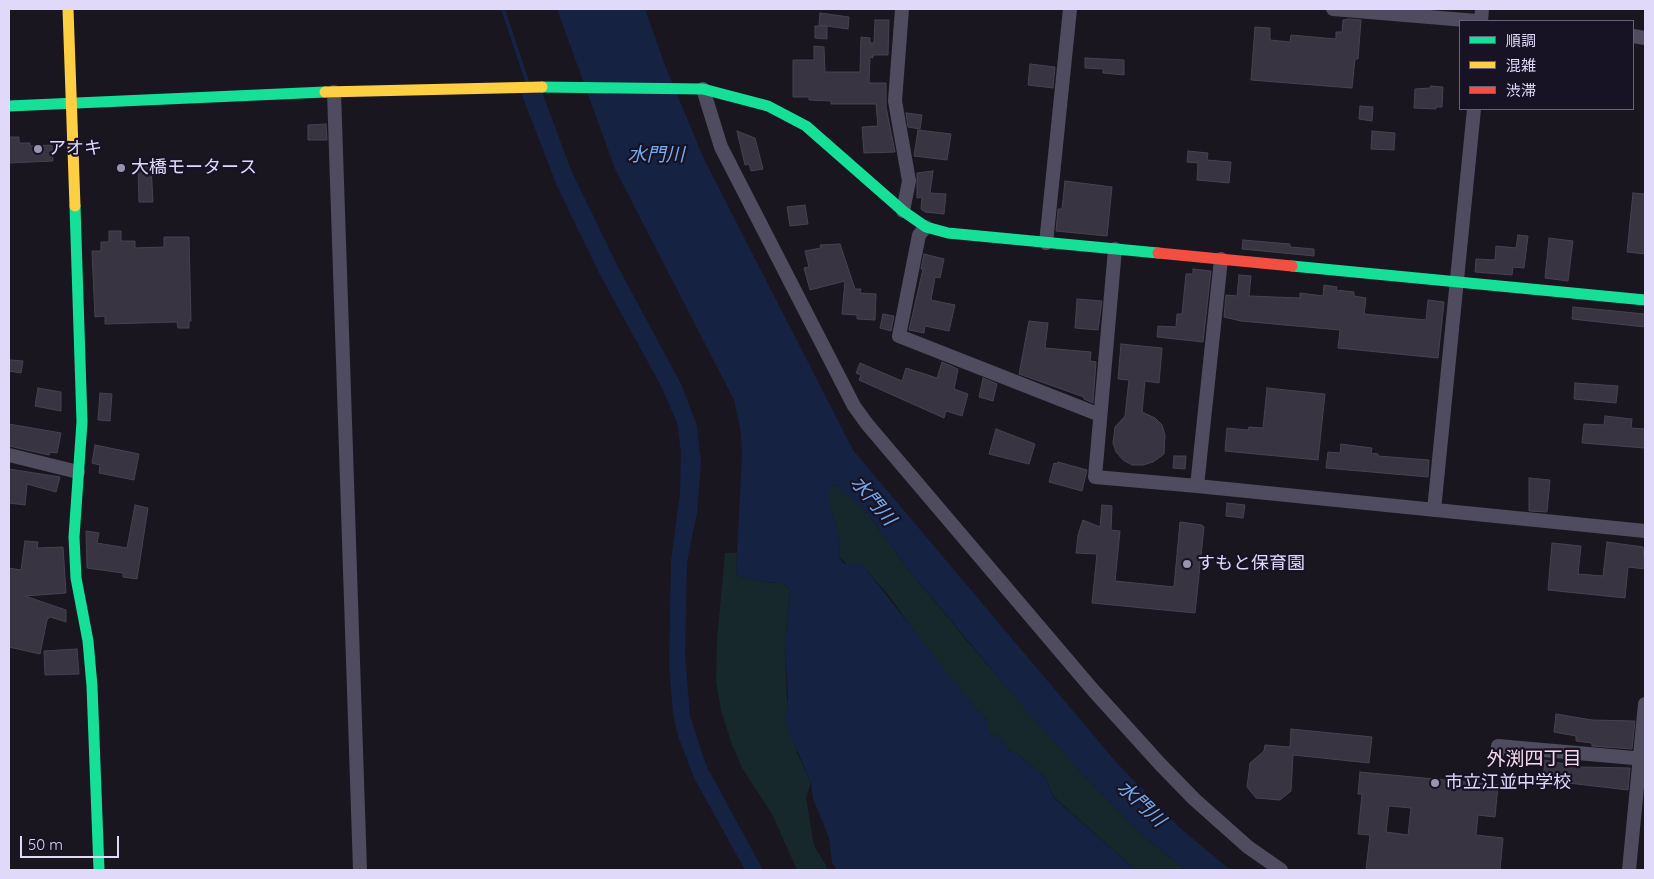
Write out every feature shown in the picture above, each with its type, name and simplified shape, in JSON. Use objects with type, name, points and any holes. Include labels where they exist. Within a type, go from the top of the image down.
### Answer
[{"type":"street","points":[[68,9],[82,422],[74,537],[76,578],[88,641],[92,686],[99,870]]},
{"type":"street","points":[[902,9],[895,102],[908,181],[908,194],[903,210]]},
{"type":"street","points":[[1046,242],[1070,9]]},
{"type":"street","points":[[1333,9],[1465,20]]},
{"type":"street","points":[[9,106],[334,92],[484,88],[703,89],[768,106],[806,126],[926,228],[948,233],[1645,300]]},
{"type":"street","points":[[703,89],[721,146],[854,406],[867,424],[1093,690],[1160,764],[1194,799],[1248,847],[1281,870]]},
{"type":"street","points":[[334,92],[360,870]]},
{"type":"street","points":[[1434,510],[1455,282],[1474,110]]},
{"type":"street","points":[[926,228],[919,235],[899,336],[1100,415]]},
{"type":"street","points":[[1115,249],[1095,477],[1645,531]]},
{"type":"street","points":[[1197,486],[1221,259]]},
{"type":"street","points":[[9,455],[78,472]]},
{"type":"street","points":[[1629,870],[1643,759],[1645,704]]},
{"type":"street","points":[[1497,754],[1498,746],[1643,759]]},
{"type":"shaded area","points":[[837,485],[868,514],[907,568],[972,647],[1085,777],[1141,834],[1185,870],[1136,870],[1053,796],[1046,778],[1018,754],[1009,750],[998,736],[987,732],[987,720],[925,646],[890,597],[864,567],[860,564],[847,564],[840,558],[838,530],[830,508],[830,487]]},
{"type":"shaded area","points":[[725,553],[737,553],[736,575],[763,582],[783,583],[790,591],[785,647],[787,703],[797,753],[811,782],[806,798],[814,846],[826,865],[827,870],[797,870],[772,814],[742,768],[732,745],[721,710],[716,682],[717,641]]},
{"type":"water","name":"水門川","points":[[557,9],[645,9],[666,68],[704,159],[853,450],[1116,762],[1180,828],[1230,870],[1185,870],[1141,834],[1085,777],[1024,708],[907,568],[868,514],[836,485],[830,487],[830,507],[838,530],[842,562],[860,564],[864,567],[976,709],[987,720],[988,732],[998,736],[1009,750],[1018,754],[1046,778],[1053,797],[1136,870],[837,870],[832,863],[829,838],[813,799],[811,782],[785,723],[788,697],[785,647],[790,591],[783,583],[763,582],[736,575],[742,452],[740,427],[734,400],[615,169]]},
{"type":"water","points":[[539,84],[571,170],[616,263],[682,386],[697,426],[701,463],[697,513],[687,562],[685,656],[690,716],[706,765],[763,870],[745,870],[694,778],[678,736],[673,714],[669,666],[671,561],[680,493],[681,452],[677,423],[662,388],[599,273],[557,186],[518,85]]},
{"type":"building","points":[[820,13],[849,17],[848,29],[819,25]]},
{"type":"building","points":[[875,20],[889,20],[888,55],[873,55],[873,58],[870,57],[869,83],[886,83],[886,107],[895,152],[864,153],[862,127],[878,126],[876,104],[831,104],[831,101],[809,100],[809,97],[793,97],[793,60],[814,60],[814,46],[824,47],[825,72],[860,72],[861,37],[870,38],[870,43],[874,43]]},
{"type":"building","points":[[1343,20],[1361,20],[1358,59],[1355,59],[1352,88],[1251,80],[1255,27],[1270,28],[1270,40],[1290,42],[1291,35],[1336,39],[1336,32],[1342,32]]},
{"type":"building","points":[[815,26],[827,26],[827,39],[815,38]]},
{"type":"building","points":[[1085,58],[1124,60],[1124,75],[1103,73],[1103,69],[1085,68]]},
{"type":"building","points":[[1030,64],[1055,67],[1053,88],[1028,85]]},
{"type":"building","points":[[1431,86],[1443,87],[1442,107],[1436,107],[1436,109],[1414,108],[1415,89],[1430,88]]},
{"type":"building","points":[[1360,106],[1373,107],[1372,121],[1359,119]]},
{"type":"building","points":[[906,113],[922,115],[920,129],[908,127]]},
{"type":"building","points":[[326,124],[327,140],[308,140],[308,125]]},
{"type":"building","points":[[918,130],[951,134],[947,160],[914,156]]},
{"type":"building","points":[[737,131],[755,138],[763,169],[751,171],[749,164],[745,165]]},
{"type":"building","points":[[1372,131],[1395,133],[1394,150],[1371,149]]},
{"type":"building","points":[[9,137],[19,137],[19,143],[30,143],[30,146],[52,145],[53,161],[9,163]]},
{"type":"building","points":[[1188,151],[1208,153],[1207,160],[1231,162],[1229,183],[1197,180],[1198,163],[1187,162]]},
{"type":"building","points":[[151,165],[153,202],[139,202],[138,166]]},
{"type":"building","points":[[933,171],[930,193],[946,194],[944,214],[925,212],[921,209],[922,197],[917,198],[917,173]]},
{"type":"building","points":[[1065,181],[1112,187],[1107,236],[1056,231],[1058,209],[1062,209]]},
{"type":"building","points":[[1633,193],[1645,194],[1645,254],[1627,252]]},
{"type":"building","points":[[805,205],[808,224],[790,226],[787,207]]},
{"type":"building","points":[[109,231],[121,231],[121,241],[135,241],[135,248],[164,247],[164,237],[189,237],[191,321],[189,321],[189,328],[178,328],[177,322],[105,324],[105,316],[95,317],[92,251],[101,251],[101,242],[109,242]]},
{"type":"building","points":[[1518,235],[1528,236],[1524,268],[1513,267],[1512,275],[1475,272],[1476,259],[1495,260],[1496,246],[1516,248]]},
{"type":"building","points":[[1549,238],[1573,241],[1568,281],[1545,278]]},
{"type":"building","points":[[1243,240],[1290,244],[1290,247],[1314,249],[1314,256],[1242,249]]},
{"type":"building","points":[[840,244],[855,289],[861,289],[860,293],[876,294],[875,320],[857,319],[857,315],[842,314],[845,281],[810,290],[804,268],[809,267],[805,251],[821,248],[820,245]]},
{"type":"building","points":[[924,254],[944,259],[940,278],[935,277],[931,300],[955,305],[949,331],[925,326],[924,333],[909,330],[923,269],[921,269]]},
{"type":"building","points":[[1193,269],[1211,271],[1203,342],[1157,337],[1158,326],[1176,327],[1177,314],[1182,314],[1186,274],[1193,274]]},
{"type":"building","points":[[1239,275],[1251,276],[1249,296],[1300,298],[1300,293],[1323,296],[1324,285],[1337,287],[1336,290],[1354,292],[1354,296],[1366,298],[1364,314],[1426,320],[1428,300],[1444,302],[1438,358],[1338,348],[1340,330],[1241,321],[1224,317],[1226,295],[1237,296]]},
{"type":"building","points":[[1077,299],[1102,301],[1098,330],[1075,328]]},
{"type":"building","points":[[1573,307],[1645,314],[1645,327],[1572,319]]},
{"type":"building","points":[[883,314],[894,316],[891,331],[880,328]]},
{"type":"building","points":[[1029,321],[1048,323],[1045,348],[1091,352],[1090,361],[1096,362],[1093,403],[1084,399],[1084,397],[1019,374]]},
{"type":"building","points":[[1121,344],[1162,348],[1159,383],[1145,381],[1142,412],[1155,418],[1162,425],[1165,435],[1164,454],[1153,462],[1143,465],[1132,465],[1123,460],[1116,452],[1113,443],[1115,427],[1125,416],[1129,380],[1118,379]]},
{"type":"building","points":[[10,360],[23,361],[21,373],[9,371]]},
{"type":"building","points":[[942,362],[958,369],[954,389],[968,394],[962,416],[946,411],[944,418],[859,380],[861,375],[856,373],[860,363],[902,381],[906,368],[937,378]]},
{"type":"building","points":[[983,378],[997,384],[993,401],[979,397]]},
{"type":"building","points":[[1575,383],[1618,386],[1616,403],[1574,399]]},
{"type":"building","points":[[38,388],[61,392],[61,411],[35,406]]},
{"type":"building","points":[[1267,388],[1325,394],[1318,460],[1225,451],[1227,428],[1248,430],[1249,427],[1263,428]]},
{"type":"building","points":[[100,393],[112,394],[110,421],[98,420]]},
{"type":"building","points":[[1605,416],[1632,419],[1631,428],[1645,429],[1645,448],[1582,443],[1584,424],[1604,425]]},
{"type":"building","points":[[9,424],[61,433],[57,453],[50,452],[49,455],[9,446]]},
{"type":"building","points":[[996,429],[1035,444],[1029,464],[989,454]]},
{"type":"building","points":[[1341,444],[1372,448],[1371,453],[1378,454],[1378,456],[1429,460],[1428,477],[1326,468],[1328,452],[1340,453]]},
{"type":"building","points":[[95,445],[139,454],[134,480],[99,473],[100,465],[92,463]]},
{"type":"building","points":[[1174,456],[1186,456],[1185,469],[1173,468]]},
{"type":"building","points":[[1058,462],[1087,470],[1082,491],[1049,482],[1054,463],[1057,464]]},
{"type":"building","points":[[9,469],[60,477],[56,492],[27,484],[25,505],[9,503]]},
{"type":"building","points":[[1529,478],[1550,480],[1547,512],[1529,511]]},
{"type":"building","points":[[1227,503],[1245,505],[1243,518],[1226,516]]},
{"type":"building","points":[[135,505],[148,508],[137,579],[123,577],[123,573],[87,568],[86,531],[99,533],[97,543],[127,548]]},
{"type":"building","points":[[1102,505],[1112,506],[1111,530],[1120,531],[1115,581],[1174,587],[1180,522],[1202,525],[1204,527],[1195,613],[1092,603],[1097,554],[1076,553],[1078,535],[1083,520],[1100,527]]},
{"type":"building","points":[[25,541],[38,542],[37,548],[63,547],[66,593],[25,596],[66,610],[66,622],[50,617],[47,620],[40,654],[9,647],[9,568],[21,570]]},
{"type":"building","points":[[1607,542],[1643,547],[1645,569],[1628,567],[1625,598],[1548,590],[1552,543],[1581,546],[1578,574],[1603,576]]},
{"type":"building","points":[[77,649],[79,674],[45,675],[44,651]]},
{"type":"building","points":[[1556,714],[1592,720],[1635,721],[1632,749],[1592,746],[1592,743],[1576,741],[1576,736],[1554,732]]},
{"type":"building","points":[[1291,729],[1372,737],[1369,763],[1293,755],[1291,791],[1280,800],[1256,798],[1247,787],[1250,763],[1264,751],[1265,745],[1290,747]]},
{"type":"building","points":[[1545,760],[1579,767],[1630,768],[1628,790],[1543,780]]},
{"type":"building","points":[[1360,772],[1498,785],[1495,817],[1478,815],[1476,835],[1503,838],[1500,870],[1366,870],[1370,835],[1358,834],[1362,794],[1358,794]],"holes":[[[1389,806],[1411,808],[1408,835],[1386,832]]]},
{"type":"waterway","points":[[503,9],[527,81]]},
{"type":"traffic: fast","points":[[542,87],[703,89],[768,106],[806,126],[903,211],[926,227],[948,233],[1158,253]]},
{"type":"traffic: fast","points":[[9,106],[325,92]]},
{"type":"traffic: fast","points":[[75,206],[82,422],[74,537],[76,578],[88,641],[92,686],[99,870]]},
{"type":"traffic: fast","points":[[1292,266],[1645,300]]},
{"type":"traffic: slow","points":[[68,9],[75,206]]},
{"type":"traffic: slow","points":[[325,92],[542,87]]},
{"type":"traffic: jam","points":[[1158,253],[1292,266]]},
{"type":"place","name":"アオキ","points":[[38,149]]},
{"type":"place","name":"大橋モータース","points":[[121,168]]},
{"type":"place","name":"すもと保育園","points":[[1187,564]]},
{"type":"place","name":"市立江並中学校","points":[[1435,783]]},
{"type":"district","name":"外渕四丁目","points":[[1534,759]]}]
